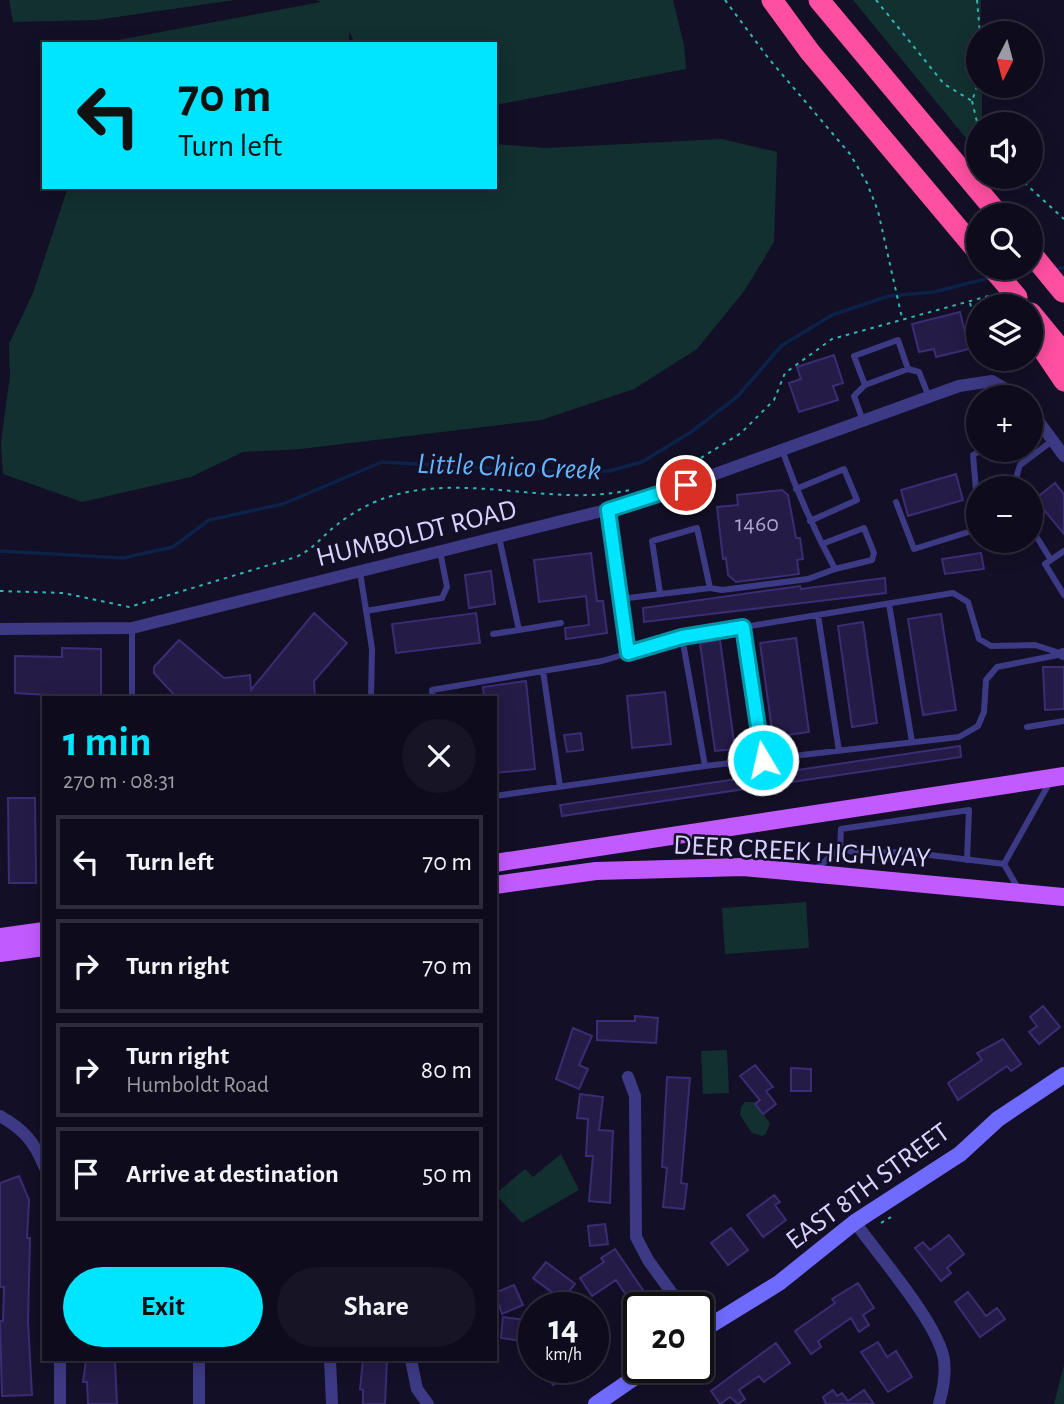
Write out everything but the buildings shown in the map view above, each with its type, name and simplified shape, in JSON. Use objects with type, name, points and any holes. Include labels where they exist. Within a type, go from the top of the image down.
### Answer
[{"type":"highway","points":[[772,0],[810,51],[966,238]]},
{"type":"highway","points":[[819,0],[989,203]]},
{"type":"highway","points":[[1043,263],[1064,281]]},
{"type":"highway","points":[[1043,267],[1064,292]]},
{"type":"highway","points":[[1002,280],[1014,294]]},
{"type":"highway","points":[[1043,328],[1064,352]]},
{"type":"highway","points":[[1043,350],[1064,381]]},
{"type":"main road","name":"DEER CREEK HIGHWAY","points":[[497,863],[1058,776]]},
{"type":"main road","name":"DEER CREEK HIGHWAY","points":[[497,885],[596,871],[672,866],[743,867],[1064,897]]},
{"type":"main road","points":[[0,937],[42,931]]},
{"type":"main road","points":[[0,953],[42,947]]},
{"type":"street","name":"HUMBOLDT ROAD","points":[[0,629],[132,628],[638,502],[978,381],[992,381],[998,385]]},
{"type":"street","points":[[1043,430],[1064,456]]},
{"type":"street","name":"EAST 8TH STREET","points":[[714,1322],[779,1283],[855,1222],[960,1154],[998,1119],[1064,1075]]},
{"type":"street","points":[[628,1077],[635,1096],[636,1237],[648,1261],[671,1292]]},
{"type":"street","points":[[0,1116],[22,1129],[36,1147],[42,1161]]},
{"type":"street","points":[[855,1222],[936,1335],[944,1360],[944,1382],[939,1404]]},
{"type":"street","points":[[60,1361],[60,1404]]},
{"type":"street","points":[[199,1361],[199,1404]]},
{"type":"street","points":[[330,1361],[332,1404]]},
{"type":"street","points":[[411,1361],[414,1383],[428,1404]]},
{"type":"street","points":[[596,1404],[627,1383]]},
{"type":"lane","points":[[865,385],[854,356],[898,340],[908,369]]},
{"type":"lane","points":[[863,421],[854,396],[865,385],[908,369],[919,372],[929,397]]},
{"type":"lane","points":[[1017,476],[1020,465],[1052,440]]},
{"type":"lane","points":[[782,450],[810,521],[835,569]]},
{"type":"lane","points":[[796,489],[844,469],[857,500],[810,521]]},
{"type":"lane","points":[[896,502],[914,549],[966,533]]},
{"type":"lane","points":[[608,510],[628,653]]},
{"type":"lane","points":[[660,593],[652,541],[697,527],[709,588]]},
{"type":"lane","points":[[620,598],[709,588],[722,590],[808,579],[872,560],[874,553],[864,528],[822,544]]},
{"type":"lane","points":[[499,537],[519,630]]},
{"type":"lane","points":[[1043,547],[1051,560]]},
{"type":"lane","points":[[366,611],[442,598],[447,587],[440,551]]},
{"type":"lane","points":[[1064,551],[1045,564],[1064,594]]},
{"type":"lane","points":[[360,571],[372,649],[371,696]]},
{"type":"lane","points":[[433,696],[432,690],[628,653],[682,637],[953,593],[968,602],[979,639],[991,646],[1035,645],[1064,654]]},
{"type":"lane","points":[[889,604],[912,742]]},
{"type":"lane","points":[[818,615],[839,751]]},
{"type":"lane","points":[[493,634],[561,623]]},
{"type":"lane","points":[[743,627],[763,760]]},
{"type":"lane","points":[[132,628],[132,696]]},
{"type":"lane","points":[[682,637],[705,766]]},
{"type":"lane","points":[[497,796],[705,766],[959,737],[978,726],[984,712],[986,680],[998,667],[1064,654]]},
{"type":"lane","points":[[543,671],[560,787]]},
{"type":"lane","points":[[1027,727],[1064,722]]},
{"type":"lane","points":[[1004,864],[1058,776]]},
{"type":"lane","points":[[959,792],[969,810],[967,860]]},
{"type":"lane","points":[[814,872],[840,848],[841,829],[969,810]]},
{"type":"lane","points":[[840,848],[857,853],[905,852],[1004,864]]},
{"type":"lane","points":[[1004,864],[1020,892]]},
{"type":"path","points":[[725,0],[769,59],[850,154],[878,211],[902,319]]},
{"type":"path","points":[[876,0],[905,40],[944,84],[972,101]]},
{"type":"path","points":[[977,0],[979,21]]},
{"type":"path","points":[[973,98],[975,112]]},
{"type":"path","points":[[1031,189],[1064,219]]},
{"type":"path","points":[[671,477],[741,433],[774,400],[785,373],[832,339],[966,303]]},
{"type":"path","points":[[0,591],[63,593],[129,607],[296,557],[310,551],[339,523],[382,498],[398,494],[466,488],[555,496],[609,495],[640,488]]},
{"type":"green space","points":[[9,0],[235,0],[96,20],[13,22]]},
{"type":"green space","points":[[317,0],[673,0],[684,45],[686,69],[497,105],[497,42],[354,42],[349,31],[349,42],[107,42],[321,2]]},
{"type":"green space","points":[[853,0],[981,0],[980,21],[966,21],[966,98],[982,98],[982,112],[966,112],[966,138]]},
{"type":"green space","points":[[722,139],[777,152],[774,242],[745,290],[697,349],[634,389],[541,420],[301,449],[243,452],[191,477],[82,502],[3,474],[1,442],[10,376],[9,344],[33,293],[67,189],[497,189],[497,144],[546,148]]},
{"type":"green space","points":[[806,902],[809,948],[725,954],[722,908]]},
{"type":"green space","points":[[727,1050],[729,1093],[703,1094],[701,1051]]},
{"type":"green space","points":[[745,1102],[754,1102],[770,1123],[766,1134],[762,1136],[752,1133],[740,1115]]},
{"type":"green space","points":[[561,1154],[579,1190],[522,1223],[497,1196],[497,1192],[525,1169],[533,1177]]},
{"type":"green space","points":[[1064,1365],[1064,1404],[1054,1404]]},
{"type":"waterway","name":"Little Chico Creek","points":[[1055,269],[1064,268]]},
{"type":"waterway","name":"Little Chico Creek","points":[[0,551],[123,558],[173,547],[209,520],[283,504],[382,462],[559,472],[609,471],[642,462],[691,432],[737,397],[781,346],[832,315],[889,296],[934,292],[981,280]]},
{"type":"route","points":[[686,485],[608,510],[628,653],[682,637],[743,627],[763,760]]}]
